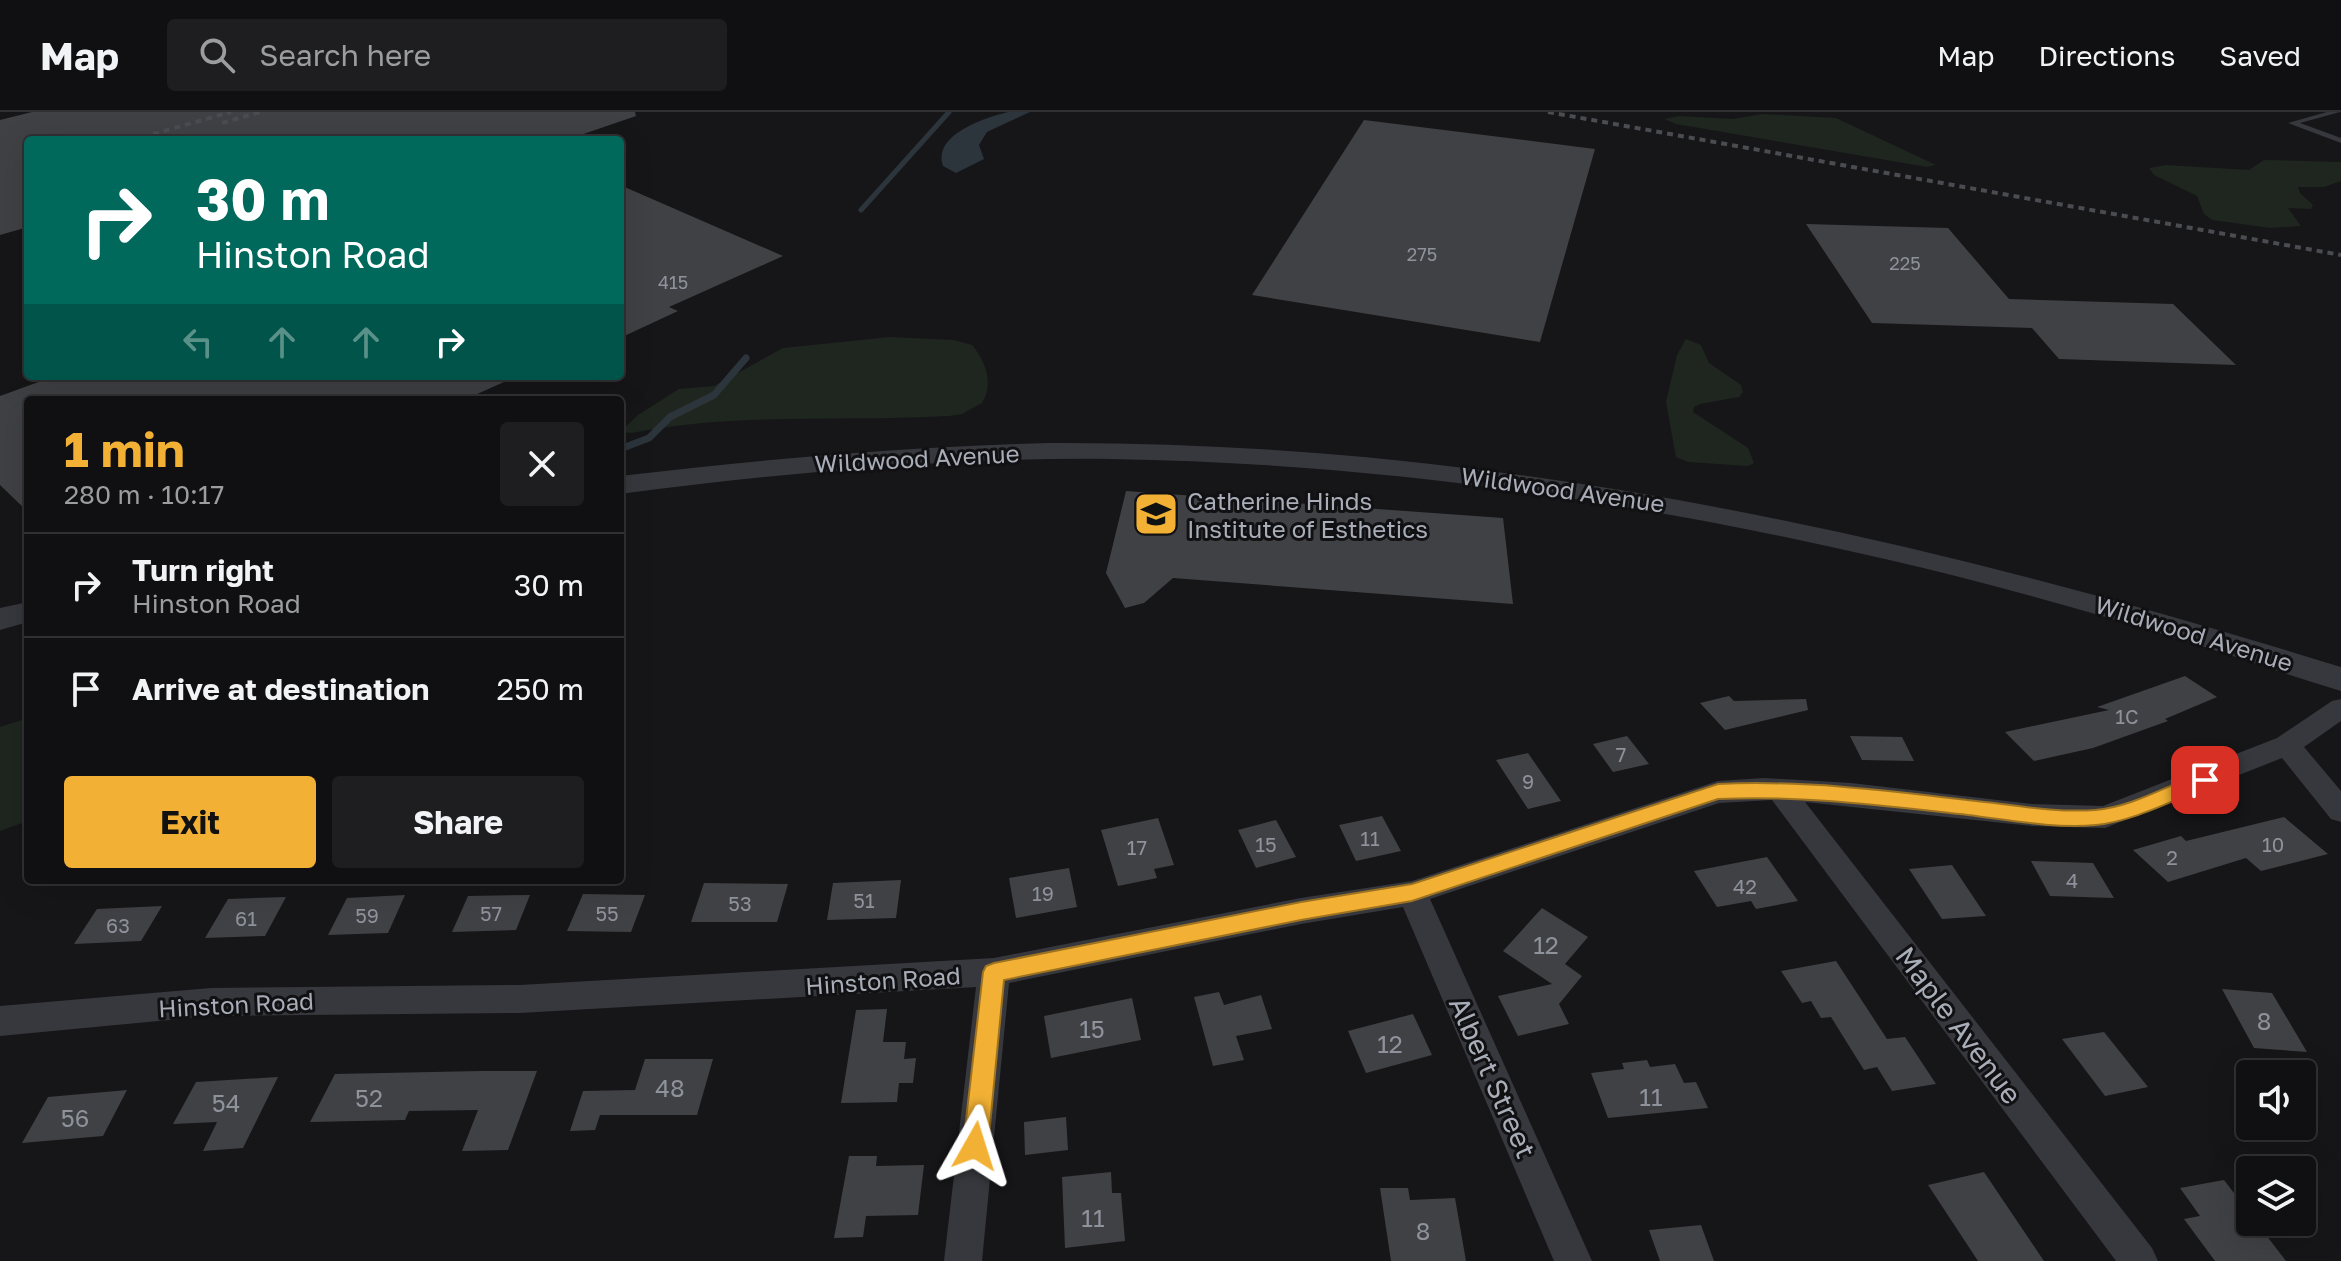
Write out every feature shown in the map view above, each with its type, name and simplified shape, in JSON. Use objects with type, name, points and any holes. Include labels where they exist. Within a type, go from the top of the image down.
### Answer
[{"type":"street","name":"Wildwood Avenue","points":[[624,485],[805,464],[1030,452],[1187,453],[1404,467],[1632,497],[1861,542],[2088,601],[2341,679]]},
{"type":"street","points":[[0,619],[24,613]]},
{"type":"street","name":"Hinston Road","points":[[0,1021],[211,1002],[536,998],[994,972],[1301,911],[1412,893],[1705,795],[1745,789],[1851,794],[2032,815],[2105,817],[2287,745],[2341,708]]},
{"type":"street","points":[[2287,745],[2341,811]]},
{"type":"street","name":"Maple Avenue","points":[[1780,790],[2139,1261]]},
{"type":"street","name":"Albert Street","points":[[1412,893],[1573,1261]]},
{"type":"street","points":[[963,1261],[994,972]]},
{"type":"lane","points":[[2336,112],[2292,123],[2341,141]]},
{"type":"shaded area","points":[[1008,112],[1030,112],[987,132],[979,145],[984,159],[956,173],[943,166],[945,145],[952,137],[974,124]]},
{"type":"shaded area","points":[[1763,114],[1836,118],[1936,165],[1927,167],[1676,124],[1664,119],[1679,116],[1732,119]]},
{"type":"shaded area","points":[[2264,160],[2341,162],[2341,181],[2324,187],[2298,187],[2313,205],[2311,209],[2288,208],[2301,226],[2270,228],[2212,220],[2204,214],[2197,196],[2154,175],[2149,168],[2166,165],[2249,170]]},
{"type":"shaded area","points":[[890,337],[954,340],[972,345],[981,358],[988,380],[986,395],[982,403],[962,414],[949,416],[710,422],[624,432],[624,428],[638,415],[679,389],[714,386],[783,348]]},
{"type":"shaded area","points":[[1686,339],[1701,345],[1709,363],[1741,385],[1743,392],[1739,397],[1700,404],[1694,407],[1693,412],[1748,448],[1754,463],[1748,466],[1688,462],[1676,457],[1666,402],[1677,355]]},
{"type":"shaded area","points":[[24,719],[24,822],[0,831],[0,727]]},
{"type":"building","points":[[32,112],[635,112],[636,116],[578,136],[24,136],[24,228],[0,235],[0,120]]},
{"type":"building","points":[[1364,120],[1595,149],[1540,342],[1252,295]]},
{"type":"building","points":[[624,187],[783,256],[669,307],[678,311],[624,336]]},
{"type":"building","points":[[1806,224],[1948,228],[2009,299],[2173,304],[2236,365],[2059,359],[2032,328],[1872,323]]},
{"type":"building","points":[[44,380],[508,380],[473,396],[24,396],[24,508],[0,485],[0,396]]},
{"type":"building","points":[[1126,491],[1503,518],[1513,604],[1173,578],[1144,603],[1125,608],[1106,573]]},
{"type":"building","points":[[2185,676],[2217,697],[2165,719],[2168,721],[2093,748],[2034,761],[2005,732],[2109,710],[2097,707]]},
{"type":"building","points":[[1729,696],[1734,701],[1806,699],[1808,710],[1725,730],[1700,703]]},
{"type":"building","points":[[1627,736],[1649,764],[1613,772],[1593,744]]},
{"type":"building","points":[[1850,736],[1902,737],[1914,761],[1862,760]]},
{"type":"building","points":[[1528,753],[1561,801],[1528,809],[1496,760]]},
{"type":"building","points":[[1382,816],[1401,851],[1356,861],[1339,825]]},
{"type":"building","points":[[2284,817],[2328,854],[2261,871],[2246,858],[2168,882],[2133,850],[2181,836],[2186,841]]},
{"type":"building","points":[[1158,818],[1174,865],[1154,869],[1157,878],[1118,886],[1101,830]]},
{"type":"building","points":[[1276,820],[1296,857],[1256,868],[1238,830]]},
{"type":"building","points":[[1767,857],[1798,901],[1756,909],[1751,901],[1717,907],[1694,871]]},
{"type":"building","points":[[2031,861],[2093,863],[2114,898],[2050,896]]},
{"type":"building","points":[[1952,865],[1986,916],[1942,919],[1909,869]]},
{"type":"building","points":[[1069,868],[1077,907],[1016,918],[1009,878]]},
{"type":"building","points":[[901,880],[896,918],[827,920],[833,883]]},
{"type":"building","points":[[704,883],[788,884],[777,922],[691,922]]},
{"type":"building","points":[[583,894],[645,895],[631,932],[567,931]]},
{"type":"building","points":[[405,895],[388,933],[328,935],[347,898]]},
{"type":"building","points":[[530,895],[516,930],[452,932],[468,896]]},
{"type":"building","points":[[286,897],[265,936],[205,938],[228,899]]},
{"type":"building","points":[[162,906],[141,941],[74,944],[97,909]]},
{"type":"building","points":[[1542,908],[1588,937],[1565,964],[1582,976],[1559,1004],[1569,1024],[1518,1036],[1498,996],[1552,984],[1503,951]]},
{"type":"building","points":[[1836,961],[1887,1039],[1905,1037],[1936,1084],[1892,1091],[1877,1067],[1864,1070],[1831,1017],[1821,1018],[1811,1001],[1802,1003],[1781,971]]},
{"type":"building","points":[[2222,989],[2272,993],[2307,1052],[2254,1048]]},
{"type":"building","points":[[1219,992],[1224,1005],[1261,995],[1272,1029],[1236,1036],[1244,1060],[1213,1066],[1194,997]]},
{"type":"building","points":[[1132,998],[1141,1040],[1051,1058],[1044,1016]]},
{"type":"building","points":[[887,1009],[883,1042],[906,1042],[904,1059],[916,1058],[913,1083],[899,1083],[897,1102],[841,1103],[856,1010]]},
{"type":"building","points":[[1413,1014],[1432,1055],[1366,1073],[1348,1031]]},
{"type":"building","points":[[2104,1032],[2148,1087],[2105,1096],[2062,1039]]},
{"type":"building","points":[[645,1059],[713,1059],[697,1115],[600,1115],[595,1130],[570,1131],[583,1091],[635,1090]]},
{"type":"building","points":[[1647,1060],[1650,1067],[1675,1064],[1684,1083],[1696,1082],[1708,1108],[1608,1118],[1591,1073],[1624,1069],[1622,1063]]},
{"type":"building","points":[[537,1071],[508,1150],[462,1151],[478,1110],[409,1111],[405,1120],[310,1122],[335,1074]]},
{"type":"building","points":[[278,1077],[243,1148],[203,1151],[217,1122],[173,1124],[196,1082]]},
{"type":"building","points":[[127,1090],[103,1136],[22,1143],[48,1097]]},
{"type":"building","points":[[1066,1117],[1068,1150],[1025,1155],[1024,1122]]},
{"type":"building","points":[[849,1156],[877,1156],[876,1166],[924,1165],[918,1215],[866,1216],[863,1237],[834,1238]]},
{"type":"building","points":[[1111,1172],[1112,1193],[1121,1193],[1125,1241],[1065,1248],[1062,1177]]},
{"type":"building","points":[[1984,1172],[2044,1261],[1978,1261],[1928,1185]]},
{"type":"building","points":[[2224,1180],[2236,1196],[2236,1236],[2267,1236],[2286,1261],[2215,1261],[2184,1219],[2200,1216],[2180,1188]]},
{"type":"building","points":[[1380,1188],[1408,1188],[1410,1200],[1455,1198],[1466,1261],[1391,1261]]},
{"type":"building","points":[[1701,1225],[1714,1261],[1660,1261],[1649,1230]]},
{"type":"waterway","points":[[861,210],[949,112]]},
{"type":"waterway","points":[[624,447],[649,438],[670,417],[714,395],[746,358]]},
{"type":"railway","points":[[146,136],[231,112]]},
{"type":"railway","points":[[222,123],[260,112]]},
{"type":"railway","points":[[1548,112],[2341,255]]},
{"type":"place","name":"Catherine Hinds Institute of Esthetics","points":[[1156,514]]},
{"type":"route","points":[[975,1146],[994,972],[1301,911],[1412,893],[1718,792],[1764,789],[1851,794],[2032,815],[2105,817],[2205,780]]}]
